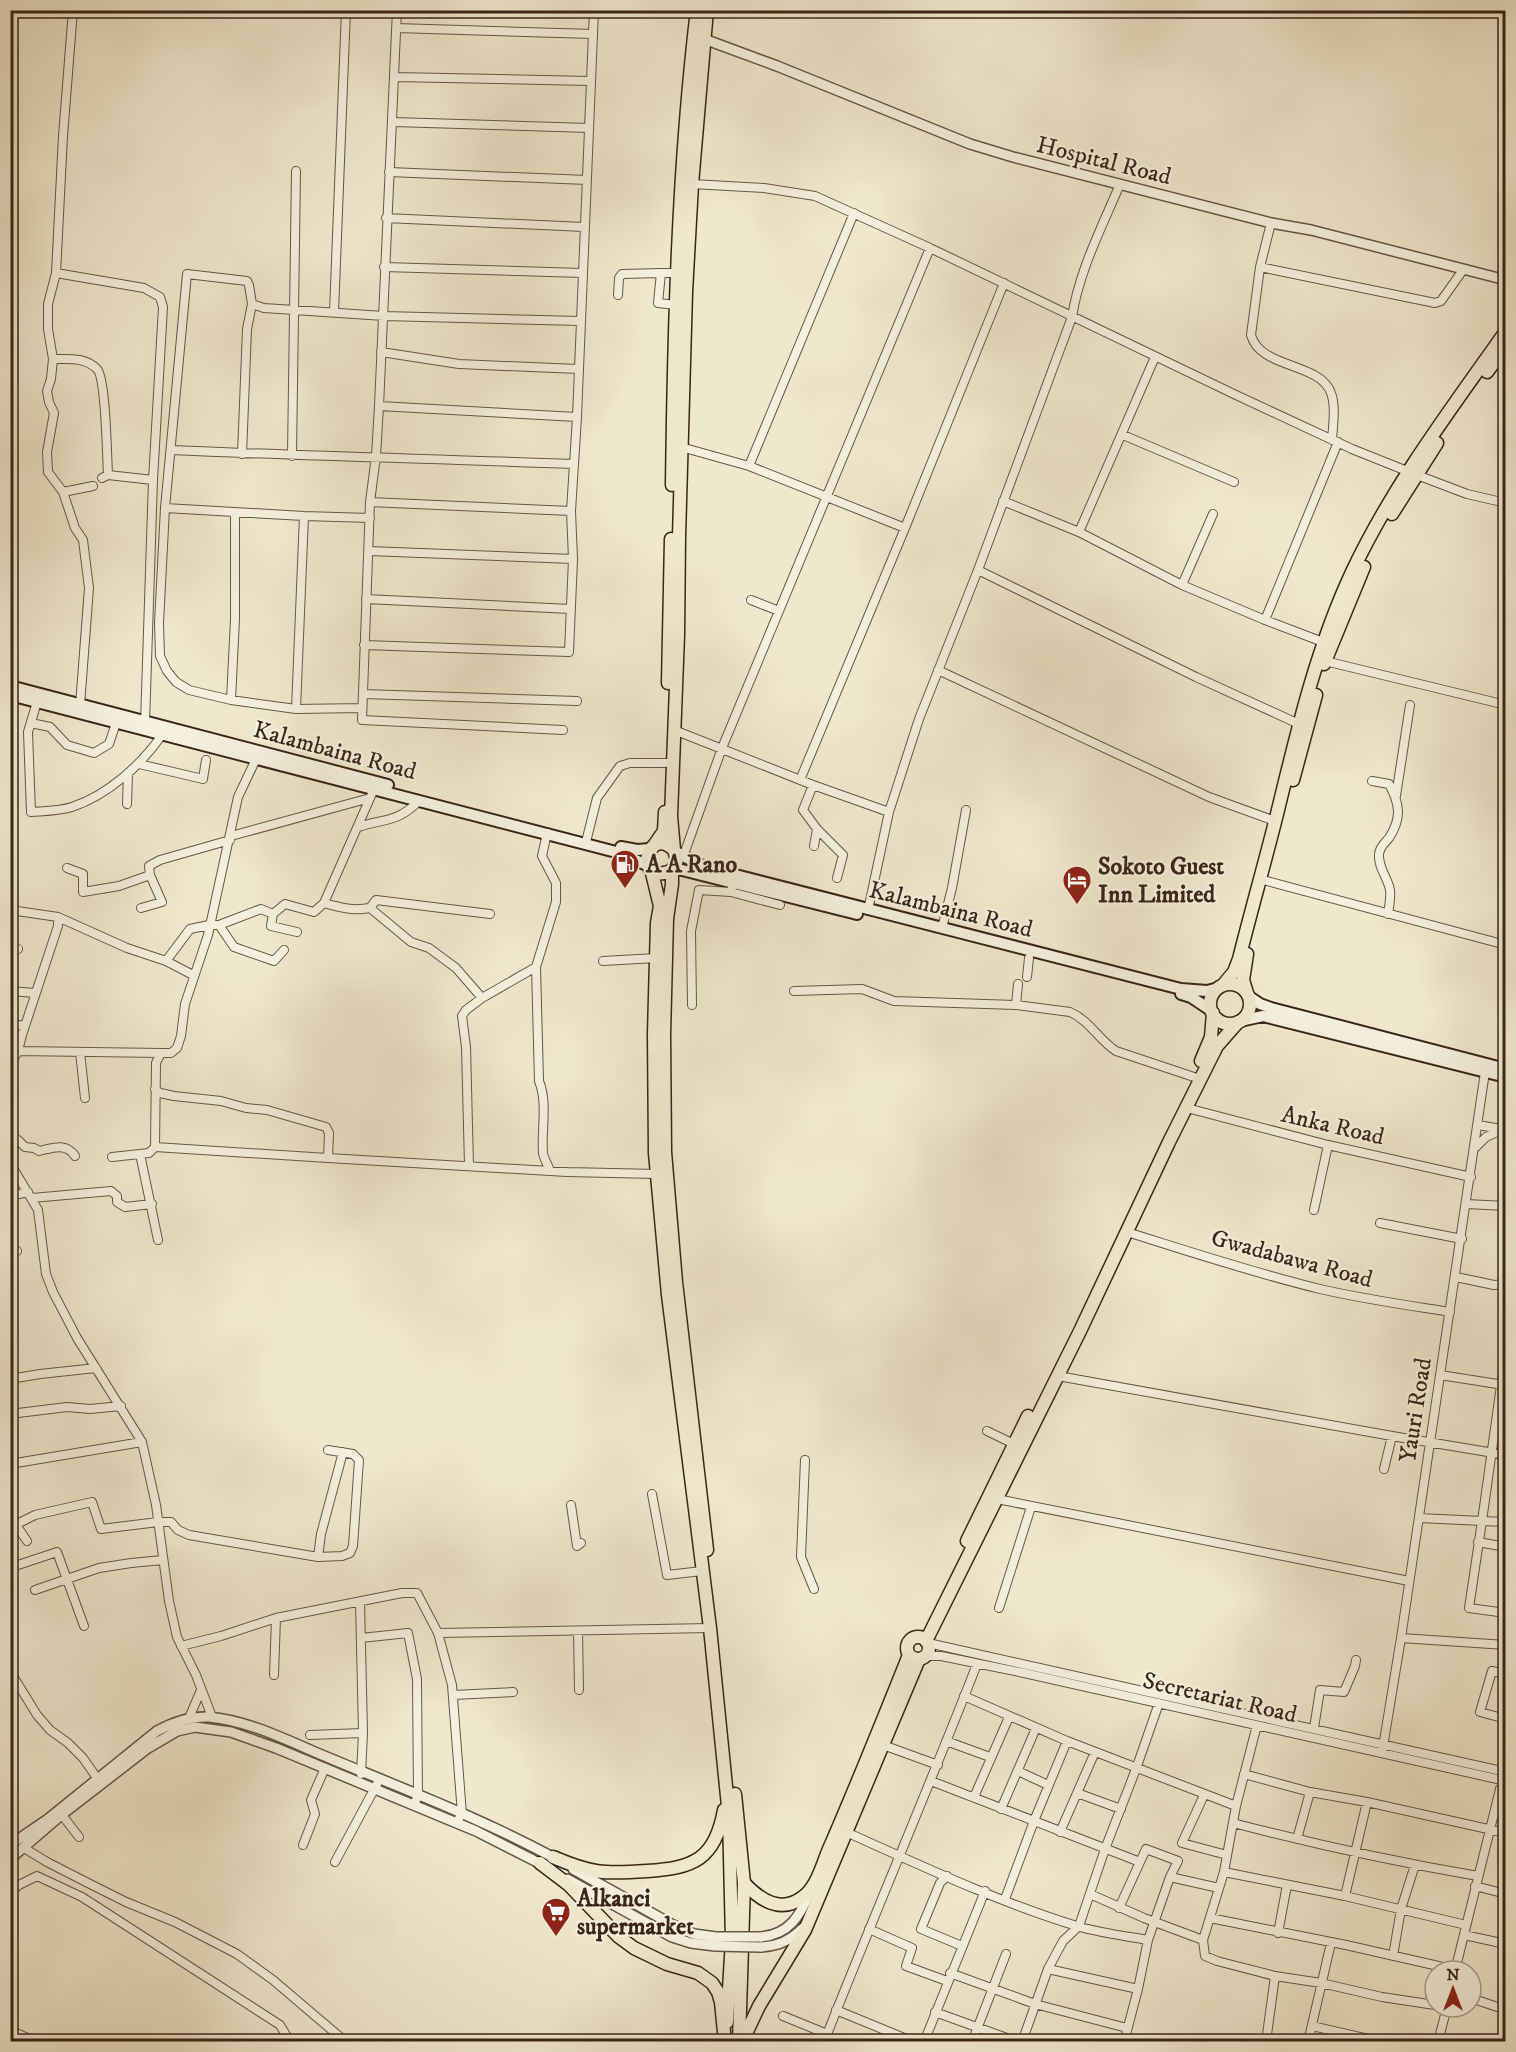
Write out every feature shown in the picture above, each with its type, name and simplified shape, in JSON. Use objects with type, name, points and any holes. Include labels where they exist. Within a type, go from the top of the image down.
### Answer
[{"type":"main road","points":[[697,10],[677,273],[664,831],[647,856],[660,906],[656,958],[654,1083],[657,1174],[668,1295],[710,1628],[726,1782],[732,1902],[726,2042]]},
{"type":"main road","points":[[706,10],[686,292],[678,635],[671,816],[677,860],[673,869],[666,942],[665,1152],[676,1282],[744,1883],[740,2042]]},
{"type":"main road","points":[[740,2042],[798,1945],[883,1745],[944,1588],[1123,1229],[1211,1037],[1213,1012],[1211,998],[1234,972],[1239,959],[1299,724],[1323,642],[1362,553],[1506,331]]},
{"type":"main road","points":[[744,1883],[767,1903],[784,1905],[798,1901],[813,1887],[921,1648],[1058,1376],[1217,1046],[1245,1017],[1250,1008],[1244,980],[1246,958],[1325,661],[1359,577],[1412,473],[1506,346]]},
{"type":"main road","name":"Kalambaina Road","points":[[10,686],[622,847],[651,848]]},
{"type":"main road","name":"Kalambaina Road","points":[[10,695],[256,759],[372,793],[419,801],[547,833],[620,853],[650,867]]},
{"type":"main road","points":[[651,848],[662,844],[671,847],[677,853]]},
{"type":"main road","name":"Kalambaina Road","points":[[677,853],[704,867],[1181,989],[1199,991],[1221,987]]},
{"type":"main road","points":[[650,867],[663,874],[673,869],[732,888],[1191,997],[1213,1012],[1221,1021],[1227,1023],[1263,1016],[1506,1077]]},
{"type":"main road","points":[[1221,987],[1237,985],[1260,1004],[1271,1008],[1506,1069]]},
{"type":"main road","points":[[553,1857],[576,1867],[604,1873],[686,1866],[704,1853],[719,1831],[725,1805],[726,1782]]},
{"type":"main road","points":[[540,1863],[569,1885],[619,1937],[634,1948],[667,1964],[698,1973],[712,1983],[721,2002],[726,2042]]},
{"type":"street","points":[[73,10],[63,136],[56,273],[48,304],[48,329],[53,358],[47,391],[54,413],[46,458],[48,472],[63,492],[75,528],[83,540],[89,588],[80,705]]},
{"type":"street","points":[[334,312],[346,10]]},
{"type":"street","points":[[397,10],[384,267],[384,316],[376,456],[370,502],[362,720],[563,730]]},
{"type":"street","points":[[364,645],[569,652],[573,559],[571,511],[594,10]]},
{"type":"street","points":[[396,28],[592,34]]},
{"type":"street","name":"Hospital Road","points":[[704,39],[970,144],[1013,157],[1506,280]]},
{"type":"street","points":[[395,77],[590,81]]},
{"type":"street","points":[[393,122],[589,128]]},
{"type":"street","points":[[292,456],[296,171]]},
{"type":"street","points":[[389,172],[587,180]]},
{"type":"street","points":[[692,184],[764,188],[815,196],[930,248],[1335,441],[1437,484],[1506,503]]},
{"type":"street","points":[[868,910],[889,812],[915,730],[978,570],[1072,317],[1075,298],[1095,243],[1120,184]]},
{"type":"street","points":[[749,466],[854,213]]},
{"type":"street","points":[[387,218],[584,227]]},
{"type":"street","points":[[1264,620],[1335,441],[1333,398],[1325,382],[1263,353],[1253,344],[1251,335],[1260,267],[1271,223]]},
{"type":"street","points":[[677,853],[930,248]]},
{"type":"street","points":[[384,267],[583,273]]},
{"type":"street","points":[[1260,267],[1435,303],[1441,301],[1463,270]]},
{"type":"street","points":[[56,273],[144,288],[160,297],[163,307],[153,480],[145,723]]},
{"type":"street","points":[[661,273],[658,303],[676,305]]},
{"type":"street","points":[[618,295],[619,278],[622,274],[677,273]]},
{"type":"street","points":[[242,454],[247,329],[252,304],[249,285],[247,280],[187,274],[165,508],[159,623],[160,656],[167,671],[176,682],[189,690],[231,700],[296,709],[362,708]]},
{"type":"street","points":[[800,780],[1004,283]]},
{"type":"street","points":[[252,304],[264,308],[384,316],[581,321]]},
{"type":"street","points":[[381,352],[459,363],[578,369]]},
{"type":"street","points":[[1079,532],[1155,357]]},
{"type":"street","points":[[53,358],[84,360],[98,369],[104,398],[105,477],[153,480]]},
{"type":"street","points":[[379,406],[431,407],[577,417]]},
{"type":"street","points":[[1123,435],[1234,482]]},
{"type":"street","points":[[681,447],[749,466],[905,528]]},
{"type":"street","points":[[171,450],[574,464]]},
{"type":"street","points":[[63,492],[93,486]]},
{"type":"street","points":[[1003,501],[1079,532],[1182,585],[1323,642]]},
{"type":"street","points":[[370,502],[571,511]]},
{"type":"street","points":[[165,508],[370,518]]},
{"type":"street","points":[[231,700],[235,619],[235,513]]},
{"type":"street","points":[[1182,585],[1213,514]]},
{"type":"street","points":[[296,709],[304,516]]},
{"type":"street","points":[[369,550],[573,559]]},
{"type":"street","points":[[978,570],[1196,677],[1299,724]]},
{"type":"street","points":[[366,599],[571,609]]},
{"type":"street","points":[[751,600],[779,610]]},
{"type":"street","points":[[1325,661],[1506,705]]},
{"type":"street","points":[[938,670],[1209,797],[1275,821]]},
{"type":"street","points":[[363,694],[577,701]]},
{"type":"street","points":[[37,702],[28,732],[31,812],[70,807],[85,802],[139,764],[162,735]]},
{"type":"street","points":[[1396,796],[1410,705]]},
{"type":"street","points":[[31,723],[50,727],[67,745],[94,753],[109,744],[116,723]]},
{"type":"street","points":[[674,730],[813,785],[889,812]]},
{"type":"street","points":[[18,1051],[171,1053],[177,1048],[194,975],[205,943],[238,797],[256,759]]},
{"type":"street","points":[[139,764],[203,779],[206,760]]},
{"type":"street","points":[[587,838],[597,798],[621,766],[630,763],[666,763]]},
{"type":"street","points":[[127,804],[128,772]]},
{"type":"street","points":[[1372,781],[1389,784],[1398,800],[1398,817],[1390,836],[1379,852],[1380,865],[1390,889],[1388,914]]},
{"type":"street","points":[[813,785],[803,810],[817,829],[843,855],[837,878]]},
{"type":"street","points":[[297,932],[271,926],[273,915],[285,904],[314,912],[324,903],[372,793]]},
{"type":"street","points":[[141,908],[162,902],[150,875],[149,866],[160,860],[372,793]]},
{"type":"street","points":[[358,827],[376,821],[386,822],[406,813],[419,801]]},
{"type":"street","points":[[942,928],[952,888],[966,810]]},
{"type":"street","points":[[814,846],[817,829]]},
{"type":"street","points":[[547,833],[543,856],[556,883],[556,902],[536,967],[538,1082],[541,1087],[543,1110],[543,1156],[550,1171]]},
{"type":"street","points":[[67,868],[82,874],[83,891],[119,886],[150,875]]},
{"type":"street","points":[[1267,881],[1506,945]]},
{"type":"street","points":[[692,1005],[691,931],[699,890],[732,888],[780,905]]},
{"type":"street","points":[[370,908],[376,900],[490,914]]},
{"type":"street","points":[[324,903],[350,910],[370,908],[411,942],[429,948],[456,968],[482,998]]},
{"type":"street","points":[[166,961],[190,929],[219,925],[261,909],[273,915]]},
{"type":"street","points":[[10,910],[57,917],[127,948],[166,961],[194,975]]},
{"type":"street","points":[[10,1066],[18,1051],[57,927],[57,917]]},
{"type":"street","points":[[219,925],[234,947],[273,961],[284,950]]},
{"type":"street","points":[[603,961],[656,958]]},
{"type":"street","points":[[1027,977],[1029,958]]},
{"type":"street","points":[[469,1166],[466,1047],[462,1019],[466,1010],[482,998],[536,967]]},
{"type":"street","points":[[1016,1005],[1018,984]]},
{"type":"street","points":[[794,991],[862,989],[894,1001],[1016,1005],[1071,1012],[1078,1015],[1105,1044],[1116,1051],[1194,1077]]},
{"type":"street","points":[[10,991],[35,993]]},
{"type":"street","points":[[10,1024],[25,1026]]},
{"type":"street","points":[[80,1052],[85,1098]]},
{"type":"street","points":[[112,1157],[150,1153],[155,1147],[155,1068],[161,1053]]},
{"type":"street","name":"Yauri Road","points":[[1382,1753],[1462,1239],[1485,1072]]},
{"type":"street","points":[[155,1089],[165,1095],[221,1101],[246,1108],[267,1110],[326,1127],[329,1133],[328,1158]]},
{"type":"street","points":[[156,1099],[165,1095]]},
{"type":"street","name":"Anka Road","points":[[1187,1108],[1328,1145],[1471,1177]]},
{"type":"street","points":[[1478,1125],[1505,1129]]},
{"type":"street","points":[[1474,1149],[1486,1137],[1505,1129]]},
{"type":"street","points":[[10,1139],[18,1140],[25,1148],[34,1148],[39,1151],[52,1146],[73,1152],[75,1156]]},
{"type":"street","points":[[1314,1210],[1328,1145]]},
{"type":"street","points":[[155,1147],[550,1171],[657,1174]]},
{"type":"street","points":[[140,1154],[158,1240]]},
{"type":"street","points":[[536,1170],[543,1156]]},
{"type":"street","points":[[11,1164],[38,1210],[46,1274],[53,1292],[72,1329],[142,1442],[162,1540],[163,1560],[175,1628],[212,1718]]},
{"type":"street","points":[[10,1196],[111,1191],[117,1196],[117,1202],[125,1207],[152,1204]]},
{"type":"street","points":[[1466,1204],[1506,1206]]},
{"type":"street","points":[[1380,1222],[1462,1239]]},
{"type":"street","name":"Gwadabawa Road","points":[[1127,1232],[1250,1270],[1318,1288],[1362,1298],[1450,1312]]},
{"type":"street","points":[[1456,1277],[1494,1285],[1506,1284]]},
{"type":"street","points":[[1505,1353],[1503,1385],[1469,1608],[1506,1613]]},
{"type":"street","points":[[10,1379],[96,1368]]},
{"type":"street","points":[[1058,1376],[1506,1455]]},
{"type":"street","points":[[1440,1376],[1503,1385]]},
{"type":"street","points":[[10,1414],[67,1407],[90,1409],[121,1406]]},
{"type":"street","points":[[987,1431],[1014,1444]]},
{"type":"street","points":[[1384,1469],[1392,1436]]},
{"type":"street","points":[[10,1464],[142,1442]]},
{"type":"street","points":[[17,1524],[35,1515],[92,1502],[101,1529],[171,1522],[178,1530],[189,1534],[318,1557],[342,1556],[350,1552],[353,1546],[359,1460],[356,1455],[328,1450]]},
{"type":"street","points":[[318,1557],[321,1534],[344,1452]]},
{"type":"street","points":[[805,1460],[801,1557],[814,1589]]},
{"type":"street","points":[[652,1494],[667,1575],[702,1571]]},
{"type":"street","points":[[997,1499],[1409,1581]]},
{"type":"street","points":[[571,1505],[577,1546],[581,1544]]},
{"type":"street","points":[[999,1608],[1031,1507]]},
{"type":"street","points":[[10,1516],[27,1541]]},
{"type":"street","points":[[1419,1518],[1506,1522]]},
{"type":"street","points":[[1478,1542],[1506,1547]]},
{"type":"street","points":[[18,1565],[57,1552],[84,1626]]},
{"type":"street","points":[[35,1590],[99,1568],[163,1560]]},
{"type":"street","points":[[181,1646],[276,1618],[411,1592],[417,1593],[438,1633],[452,1685],[462,1814],[456,1823]]},
{"type":"street","points":[[357,1781],[363,1772],[360,1602]]},
{"type":"street","points":[[274,1675],[276,1618]]},
{"type":"street","points":[[438,1633],[710,1628]]},
{"type":"street","points":[[578,1631],[579,1689]]},
{"type":"street","points":[[361,1638],[408,1633],[417,1679],[418,1795],[414,1805]]},
{"type":"street","points":[[1401,1638],[1506,1645]]},
{"type":"street","name":"Secretariat Road","points":[[921,1648],[932,1655],[1382,1753],[1504,1776]]},
{"type":"street","name":"Secretariat Road","points":[[921,1648],[1314,1728],[1385,1744],[1504,1776]]},
{"type":"street","points":[[1314,1728],[1320,1690],[1344,1692],[1356,1660]]},
{"type":"street","points":[[783,2016],[825,2038],[938,1765],[977,1664]]},
{"type":"street","points":[[10,1671],[37,1715],[83,1758],[98,1778]]},
{"type":"street","points":[[1506,1674],[1492,1671],[1480,1712],[1506,1719]]},
{"type":"street","points":[[189,1718],[201,1690]]},
{"type":"street","points":[[453,1695],[513,1692]]},
{"type":"street","points":[[964,1696],[1136,1769],[1236,1806]]},
{"type":"street","points":[[935,2012],[1020,2042],[1048,1969],[1063,1941],[1079,1926],[1159,1703]]},
{"type":"street","points":[[974,1797],[1009,1717]]},
{"type":"street","points":[[10,1845],[48,1819],[157,1731],[189,1718],[212,1718],[258,1730],[487,1824],[553,1857],[673,1925],[715,1941]]},
{"type":"street","points":[[1257,1725],[1236,1806],[1224,1872],[1203,1940],[1205,1956],[1275,1976],[1423,2003]]},
{"type":"street","points":[[10,1859],[148,1748],[170,1734],[185,1729],[205,1727],[231,1732],[276,1748],[456,1823],[540,1863],[672,1937],[691,1943],[760,1942],[771,1947],[790,1940],[812,1914]]},
{"type":"street","points":[[1001,1809],[1036,1728]]},
{"type":"street","points":[[310,1735],[363,1733]]},
{"type":"street","points":[[1005,1899],[1067,1741]]},
{"type":"street","points":[[946,1742],[990,1757]]},
{"type":"street","points":[[883,1745],[938,1765]]},
{"type":"street","points":[[1060,1832],[1095,1752]]},
{"type":"street","points":[[303,1845],[315,1814],[311,1800],[325,1768]]},
{"type":"street","points":[[1018,1771],[1048,1785]]},
{"type":"street","points":[[1244,1774],[1310,1792],[1506,1833]]},
{"type":"street","points":[[1459,1959],[1504,1776]]},
{"type":"street","points":[[335,1862],[380,1779]]},
{"type":"street","points":[[931,1781],[1140,1862]]},
{"type":"street","points":[[1297,1839],[1310,1792]]},
{"type":"street","points":[[1077,1793],[1121,1809]]},
{"type":"street","points":[[1204,1795],[1182,1843],[1227,1856]]},
{"type":"street","points":[[1344,1896],[1366,1802]]},
{"type":"street","points":[[62,1815],[79,1837]]},
{"type":"street","points":[[1233,1823],[1414,1865],[1478,1876]]},
{"type":"street","points":[[846,1832],[947,1876],[1079,1926],[1148,1940]]},
{"type":"street","points":[[24,1848],[109,1893],[175,1922],[237,1954],[273,1980],[339,2040]]},
{"type":"street","points":[[1119,1908],[1146,1849],[1178,1861],[1148,1940],[1124,2042]]},
{"type":"street","points":[[1393,1956],[1401,1909],[1414,1865]]},
{"type":"street","points":[[1224,1872],[1344,1896],[1466,1925]]},
{"type":"street","points":[[10,1893],[19,1885],[37,1876],[82,1896],[280,2025],[290,2042]]},
{"type":"street","points":[[947,1876],[940,1883],[921,1929],[962,1946]]},
{"type":"street","points":[[1170,1877],[1219,1888]]},
{"type":"street","points":[[1278,1933],[1287,1885]]},
{"type":"street","points":[[1475,1886],[1506,1894]]},
{"type":"street","points":[[760,1942],[780,1933],[794,1923],[813,1887]]},
{"type":"street","points":[[924,2042],[985,1891]]},
{"type":"street","points":[[1090,1894],[1119,1908],[1203,1940]]},
{"type":"street","points":[[1210,1918],[1423,1963]]},
{"type":"street","points":[[869,1929],[912,1948],[906,1966],[1127,2028]]},
{"type":"street","points":[[1464,1935],[1506,1944]]},
{"type":"street","points":[[1308,2042],[1331,1943]]},
{"type":"street","points":[[972,2042],[1006,1954]]},
{"type":"street","points":[[1048,1969],[1138,1989]]},
{"type":"street","points":[[1266,2042],[1275,1976]]},
{"type":"street","points":[[1483,2002],[1506,2010]]},
{"type":"street","points":[[836,2010],[914,2042]]},
{"type":"street","points":[[1438,2042],[1444,2019]]},
{"type":"street","points":[[1312,2026],[1382,2042]]},
{"type":"street","points":[[10,2030],[36,2042]]},
{"type":"place","name":"A A Rano","points":[[625,890]]},
{"type":"place","name":"Sokoto Guest Inn Limited","points":[[1077,906]]},
{"type":"place","name":"Alkanci supermarket","points":[[556,1938]]}]
